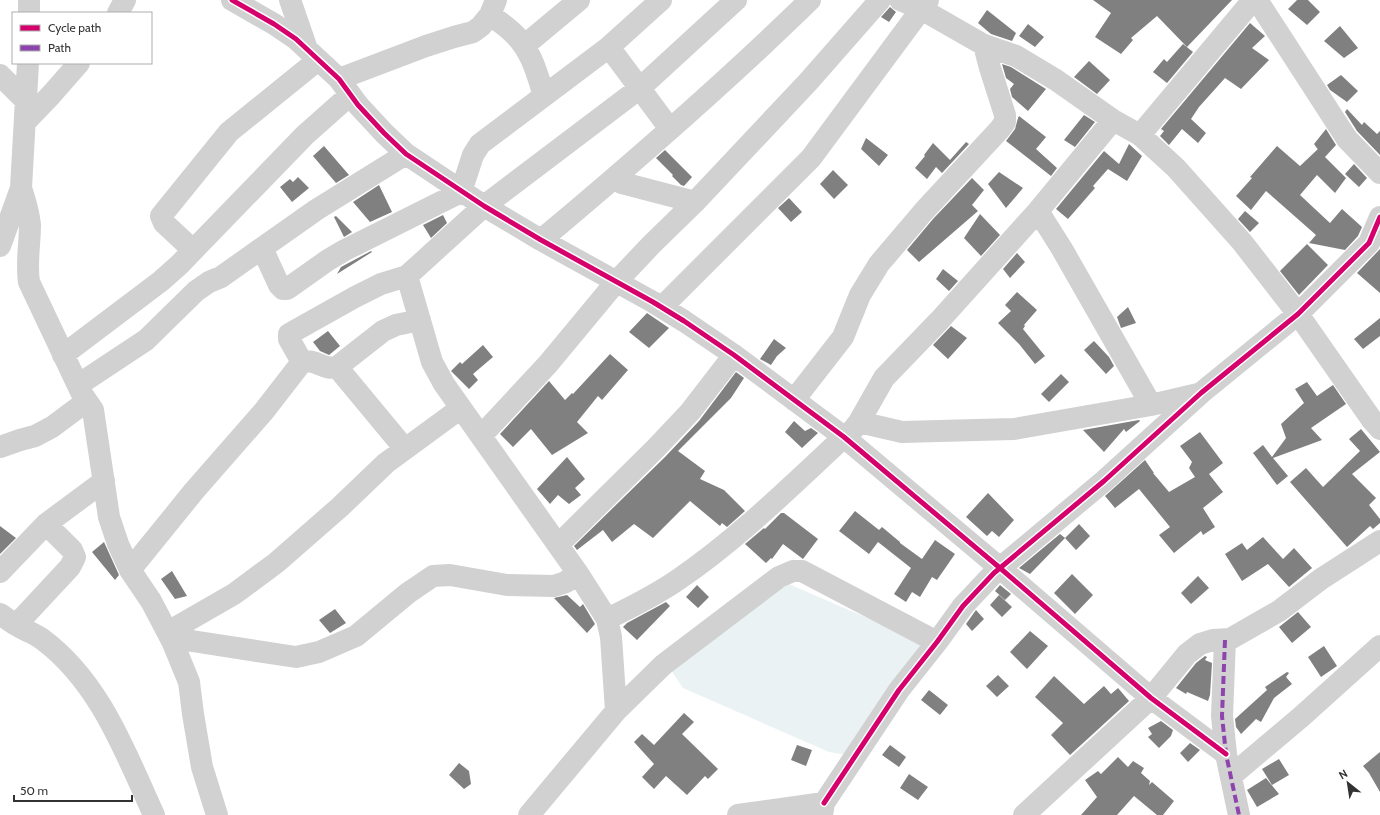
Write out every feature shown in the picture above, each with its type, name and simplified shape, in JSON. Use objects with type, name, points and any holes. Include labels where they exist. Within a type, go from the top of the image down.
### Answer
[{"type":"street","points":[[29,0],[29,12]]},
{"type":"street","points":[[119,12],[125,0]]},
{"type":"street","points":[[232,0],[274,24],[296,39],[344,87],[384,133],[406,154],[484,206],[541,240],[662,307],[734,355],[794,400],[852,430],[1000,568],[1152,698],[1226,754]]},
{"type":"street","points":[[290,0],[312,55]]},
{"type":"street","points":[[525,45],[579,0]]},
{"type":"street","points":[[262,248],[279,285],[283,289],[287,289],[345,250],[462,192],[473,155],[480,144],[609,47],[661,0]]},
{"type":"street","points":[[302,362],[289,339],[289,334],[355,297],[382,284],[407,276],[484,206],[640,88],[736,0]]},
{"type":"street","points":[[541,240],[623,172],[776,34],[810,0]]},
{"type":"street","points":[[481,436],[548,364],[616,282],[650,245],[695,202],[808,82],[880,0]]},
{"type":"street","points":[[900,0],[924,4],[984,45],[1016,56],[1056,80],[1113,120],[1140,135],[1176,168],[1237,236],[1298,314],[1372,420],[1380,429]]},
{"type":"street","points":[[1140,135],[1253,0]]},
{"type":"street","points":[[1257,0],[1347,139],[1380,173]]},
{"type":"street","points":[[662,307],[811,158],[924,4]]},
{"type":"street","points":[[63,355],[161,281],[179,265],[304,135],[344,87],[426,46],[473,32],[481,26],[493,7],[512,32],[525,45],[533,61],[544,96]]},
{"type":"street","points":[[794,400],[843,336],[860,294],[879,264],[924,211],[979,153],[1005,122],[1005,114],[984,45]]},
{"type":"street","points":[[609,47],[670,129]]},
{"type":"street","points":[[193,250],[164,223],[161,216],[229,132],[312,55]]},
{"type":"street","points":[[0,246],[21,188],[28,64]]},
{"type":"street","points":[[26,111],[78,64]]},
{"type":"street","points":[[0,75],[26,111]]},
{"type":"street","points":[[607,619],[654,595],[680,578],[743,530],[852,430],[884,378],[939,321],[1038,211],[1113,120]]},
{"type":"street","points":[[0,447],[35,436],[52,427],[83,393],[146,340],[196,291],[209,282],[221,277],[316,210],[406,154]]},
{"type":"street","points":[[623,172],[621,180],[622,183],[695,202]]},
{"type":"street","points":[[21,188],[30,224],[27,272],[29,282],[63,355],[93,410],[109,517],[118,544],[130,570],[170,631],[189,682],[202,767],[217,815]]},
{"type":"street","points":[[1038,211],[1062,249],[1151,405]]},
{"type":"street","points":[[738,815],[785,810],[823,809],[900,690],[963,606],[994,573],[1104,481],[1201,393],[1298,314],[1369,243],[1380,217]]},
{"type":"street","points":[[407,276],[432,362],[444,384],[577,572],[607,619],[611,637],[616,711]]},
{"type":"street","points":[[130,570],[194,491],[264,411],[302,362],[308,360],[313,361],[330,369],[337,367],[383,331],[396,325],[420,320]]},
{"type":"street","points":[[558,545],[656,448],[690,412],[734,355]]},
{"type":"street","points":[[337,367],[405,449]]},
{"type":"street","points":[[852,430],[902,432],[1014,429],[1151,405],[1201,393]]},
{"type":"street","points":[[170,631],[234,594],[276,563],[340,507],[386,463],[461,408]]},
{"type":"street","points":[[0,572],[46,524],[104,481]]},
{"type":"street","points":[[46,524],[72,550],[75,557],[70,567],[8,620],[41,638],[79,675],[96,697],[111,721],[154,815]]},
{"type":"street","points":[[1024,815],[1152,698],[1187,654],[1200,644],[1213,640],[1230,639],[1279,611],[1321,579],[1380,541]]},
{"type":"street","points":[[529,815],[616,711],[663,664],[779,577],[792,571],[802,571],[937,642]]},
{"type":"street","points":[[170,631],[192,642],[296,657],[319,652],[356,636],[408,593],[433,576],[450,575],[507,585],[554,586],[566,582],[577,572]]},
{"type":"street","points":[[1225,640],[1222,716],[1226,754],[1239,815]]},
{"type":"street","points":[[1231,776],[1301,717],[1380,646]]},
{"type":"shaded area","points":[[784,582],[923,642],[847,755],[829,752],[683,688],[671,670]]},
{"type":"building","points":[[1093,0],[1232,0],[1187,47],[1157,16],[1131,38],[1133,40],[1121,54],[1095,37],[1111,13]]},
{"type":"building","points":[[1297,0],[1308,0],[1320,12],[1307,25],[1288,9]]},
{"type":"building","points":[[890,7],[896,12],[889,22],[881,17]]},
{"type":"building","points":[[987,10],[1016,33],[1012,41],[991,34],[978,23]]},
{"type":"building","points":[[1250,23],[1265,36],[1252,48],[1269,60],[1241,89],[1225,78],[1199,107],[1191,119],[1206,133],[1198,143],[1182,129],[1169,145],[1160,136],[1164,131],[1161,129]]},
{"type":"building","points":[[1028,24],[1044,37],[1035,47],[1019,36]]},
{"type":"building","points":[[1340,26],[1358,48],[1344,58],[1324,41]]},
{"type":"building","points":[[1183,44],[1193,52],[1167,83],[1153,72],[1164,59],[1167,62]]},
{"type":"building","points":[[1089,61],[1110,80],[1097,94],[1074,77]]},
{"type":"building","points":[[1002,64],[1011,67],[1046,89],[1028,111],[1012,97],[1010,89],[1014,84],[1006,78]]},
{"type":"building","points":[[1341,75],[1358,91],[1347,102],[1330,90],[1327,85]]},
{"type":"building","points":[[1347,109],[1362,125],[1364,122],[1377,134],[1380,131],[1380,155],[1357,131],[1345,112]]},
{"type":"building","points":[[1084,115],[1095,122],[1075,147],[1064,140]]},
{"type":"building","points":[[1019,116],[1046,137],[1036,149],[1057,168],[1051,176],[1006,141],[1015,129]]},
{"type":"building","points":[[1326,129],[1336,145],[1325,157],[1346,178],[1335,193],[1317,175],[1300,195],[1330,223],[1342,209],[1362,227],[1358,236],[1345,250],[1309,243],[1316,235],[1266,191],[1251,210],[1236,196],[1252,178],[1250,177],[1277,146],[1300,166],[1318,149],[1314,144]]},
{"type":"building","points":[[866,138],[888,155],[879,166],[861,149]]},
{"type":"building","points":[[966,142],[969,144],[942,173],[936,167],[927,179],[915,168],[933,143],[950,160]]},
{"type":"building","points":[[1129,144],[1142,156],[1127,181],[1108,169],[1093,186],[1095,188],[1068,219],[1056,209],[1104,151],[1119,164]]},
{"type":"building","points":[[324,146],[349,175],[336,183],[313,156]]},
{"type":"building","points":[[665,150],[692,177],[684,186],[672,176],[673,175],[656,158]]},
{"type":"building","points":[[1354,164],[1367,178],[1359,187],[1345,174]]},
{"type":"building","points":[[833,170],[848,185],[834,199],[820,184]]},
{"type":"building","points":[[999,172],[1023,188],[1006,208],[988,184]]},
{"type":"building","points":[[298,177],[309,188],[292,202],[280,187],[290,179],[293,182]]},
{"type":"building","points":[[972,178],[984,190],[972,205],[978,211],[919,262],[907,250],[933,219]]},
{"type":"building","points":[[379,185],[392,212],[370,222],[353,202]]},
{"type":"building","points":[[789,198],[802,212],[791,222],[778,208]]},
{"type":"building","points":[[1245,211],[1259,223],[1250,232],[1238,219]]},
{"type":"building","points":[[980,214],[1000,235],[981,256],[964,238]]},
{"type":"building","points":[[443,215],[447,223],[431,238],[423,225]]},
{"type":"building","points":[[336,216],[352,232],[344,237],[334,217]]},
{"type":"building","points":[[1307,244],[1328,265],[1299,295],[1280,271]]},
{"type":"building","points":[[1380,249],[1380,293],[1357,273]]},
{"type":"building","points":[[371,251],[372,252],[337,274],[341,267]]},
{"type":"building","points":[[1017,253],[1025,262],[1010,278],[1003,269]]},
{"type":"building","points":[[943,269],[958,281],[949,291],[936,279]]},
{"type":"building","points":[[1017,292],[1037,310],[1024,325],[1025,326],[1023,329],[1045,356],[1035,364],[1019,344],[998,323],[1011,311],[1005,305]]},
{"type":"building","points":[[1128,307],[1136,323],[1121,328],[1117,317]]},
{"type":"building","points":[[647,313],[669,328],[649,348],[629,332]]},
{"type":"building","points":[[1380,318],[1380,336],[1363,349],[1354,339]]},
{"type":"building","points":[[951,326],[967,338],[948,359],[933,345]]},
{"type":"building","points":[[328,331],[340,346],[329,355],[320,351],[313,342]]},
{"type":"building","points":[[774,339],[786,348],[777,356],[771,365],[760,359]]},
{"type":"building","points":[[1094,341],[1109,357],[1114,366],[1106,374],[1084,350]]},
{"type":"building","points":[[483,345],[493,357],[473,374],[478,380],[469,389],[451,371],[460,362],[462,364]]},
{"type":"building","points":[[610,354],[628,370],[602,400],[598,396],[577,422],[588,433],[552,455],[531,429],[513,447],[500,434],[549,381],[565,400],[572,393],[573,394]]},
{"type":"building","points":[[736,372],[744,378],[731,398],[678,451],[705,471],[700,479],[724,490],[745,511],[727,527],[722,523],[720,526],[690,501],[653,538],[634,524],[612,542],[603,530],[577,550],[574,546],[665,457],[699,421]]},
{"type":"building","points":[[1061,374],[1069,382],[1049,402],[1041,394]]},
{"type":"building","points":[[1307,382],[1317,396],[1333,385],[1346,404],[1311,428],[1322,440],[1273,458],[1288,476],[1277,485],[1253,453],[1263,445],[1272,457],[1286,438],[1281,424],[1304,403],[1295,389]]},
{"type":"building","points":[[794,421],[805,431],[811,428],[818,433],[802,448],[785,432]]},
{"type":"building","points":[[1140,421],[1126,432],[1124,429],[1104,452],[1083,430]]},
{"type":"building","points":[[1361,429],[1380,452],[1352,474],[1376,498],[1369,505],[1380,519],[1380,523],[1373,529],[1370,526],[1347,547],[1290,482],[1306,468],[1323,487],[1360,451],[1349,439]]},
{"type":"building","points":[[1200,432],[1223,463],[1209,474],[1223,492],[1203,508],[1215,527],[1203,535],[1201,531],[1174,553],[1159,535],[1170,527],[1139,489],[1115,508],[1105,496],[1145,460],[1153,473],[1169,492],[1195,477],[1189,468],[1192,462],[1180,446]]},
{"type":"building","points":[[567,457],[585,479],[575,488],[581,495],[569,504],[558,495],[550,504],[537,489]]},
{"type":"building","points":[[988,493],[1014,520],[999,537],[992,531],[987,536],[966,517]]},
{"type":"building","points":[[855,511],[879,530],[882,527],[900,543],[922,559],[935,540],[955,554],[937,580],[932,577],[920,597],[912,592],[906,602],[894,594],[911,568],[878,542],[869,554],[839,531]]},
{"type":"building","points":[[781,513],[784,513],[818,539],[803,559],[783,544],[772,559],[771,558],[766,563],[745,544],[764,528],[765,529]]},
{"type":"building","points":[[1079,524],[1090,536],[1076,550],[1065,538]]},
{"type":"building","points":[[0,526],[16,538],[0,554]]},
{"type":"building","points":[[1060,534],[1065,538],[1030,574],[1019,568]]},
{"type":"building","points":[[1263,537],[1283,559],[1294,548],[1312,568],[1289,587],[1268,564],[1242,581],[1225,554],[1242,543],[1247,550]]},
{"type":"building","points":[[104,542],[119,575],[115,580],[92,552]]},
{"type":"building","points":[[172,571],[187,596],[175,599],[161,579]]},
{"type":"building","points":[[1072,574],[1093,595],[1075,614],[1054,593]]},
{"type":"building","points":[[1198,576],[1209,588],[1191,604],[1181,593]]},
{"type":"building","points":[[697,585],[709,597],[698,608],[686,597]]},
{"type":"building","points":[[1000,585],[1011,594],[1005,600],[995,591]]},
{"type":"building","points":[[567,595],[580,607],[583,604],[595,624],[587,633],[554,598]]},
{"type":"building","points":[[999,595],[1012,607],[1002,617],[990,605]]},
{"type":"building","points":[[666,602],[670,606],[637,640],[623,627],[627,623]]},
{"type":"building","points":[[335,609],[346,623],[330,633],[319,620]]},
{"type":"building","points":[[976,610],[984,619],[972,631],[966,624]]},
{"type":"building","points":[[1298,612],[1311,627],[1292,643],[1279,627]]},
{"type":"building","points":[[1030,631],[1048,646],[1027,669],[1010,652]]},
{"type":"building","points":[[1324,646],[1337,666],[1321,677],[1308,657]]},
{"type":"building","points":[[1205,656],[1207,657],[1205,660],[1212,663],[1210,695],[1208,701],[1187,692],[1186,694],[1176,688],[1196,663]]},
{"type":"building","points":[[1287,672],[1289,673],[1286,677],[1292,684],[1274,698],[1261,722],[1256,719],[1241,734],[1236,727],[1235,719],[1267,690],[1265,687]]},
{"type":"building","points":[[998,675],[1009,686],[997,697],[986,686]]},
{"type":"building","points":[[1054,676],[1084,704],[1104,686],[1111,694],[1118,688],[1129,701],[1070,755],[1051,735],[1063,723],[1035,697]]},
{"type":"building","points":[[929,690],[948,705],[940,715],[921,700]]},
{"type":"building","points":[[684,713],[694,722],[682,734],[718,769],[708,779],[705,776],[687,795],[666,776],[654,789],[642,777],[654,764],[634,742],[642,734],[654,745]]},
{"type":"building","points":[[1161,721],[1173,730],[1171,736],[1159,748],[1148,737],[1152,734],[1148,728]]},
{"type":"building","points":[[1190,743],[1200,750],[1188,762],[1180,753]]},
{"type":"building","points":[[797,745],[812,750],[806,766],[791,760]]},
{"type":"building","points":[[890,745],[906,757],[899,767],[882,755]]},
{"type":"building","points":[[1380,752],[1380,792],[1363,766]]},
{"type":"building","points":[[1118,757],[1128,767],[1133,761],[1144,768],[1141,773],[1150,781],[1149,785],[1152,782],[1174,801],[1163,815],[1157,815],[1134,796],[1117,815],[1081,815],[1097,797],[1085,780],[1098,771],[1101,774]]},
{"type":"building","points":[[1279,759],[1289,775],[1272,785],[1262,769]]},
{"type":"building","points":[[459,763],[469,771],[471,784],[464,789],[449,775]]},
{"type":"building","points":[[909,774],[928,787],[918,800],[900,788]]},
{"type":"building","points":[[1266,778],[1279,794],[1257,807],[1247,790]]},
{"type":"marked path","points":[[1225,640],[1222,716],[1226,754],[1239,815]]},
{"type":"cycle path","points":[[232,0],[274,24],[296,39],[339,79],[358,105],[406,154],[484,206],[684,321],[734,355],[844,437],[1000,568],[1151,698],[1226,754]]},
{"type":"cycle path","points":[[824,803],[899,690],[963,606],[994,573],[1104,481],[1201,393],[1298,314],[1369,243],[1380,217]]}]
